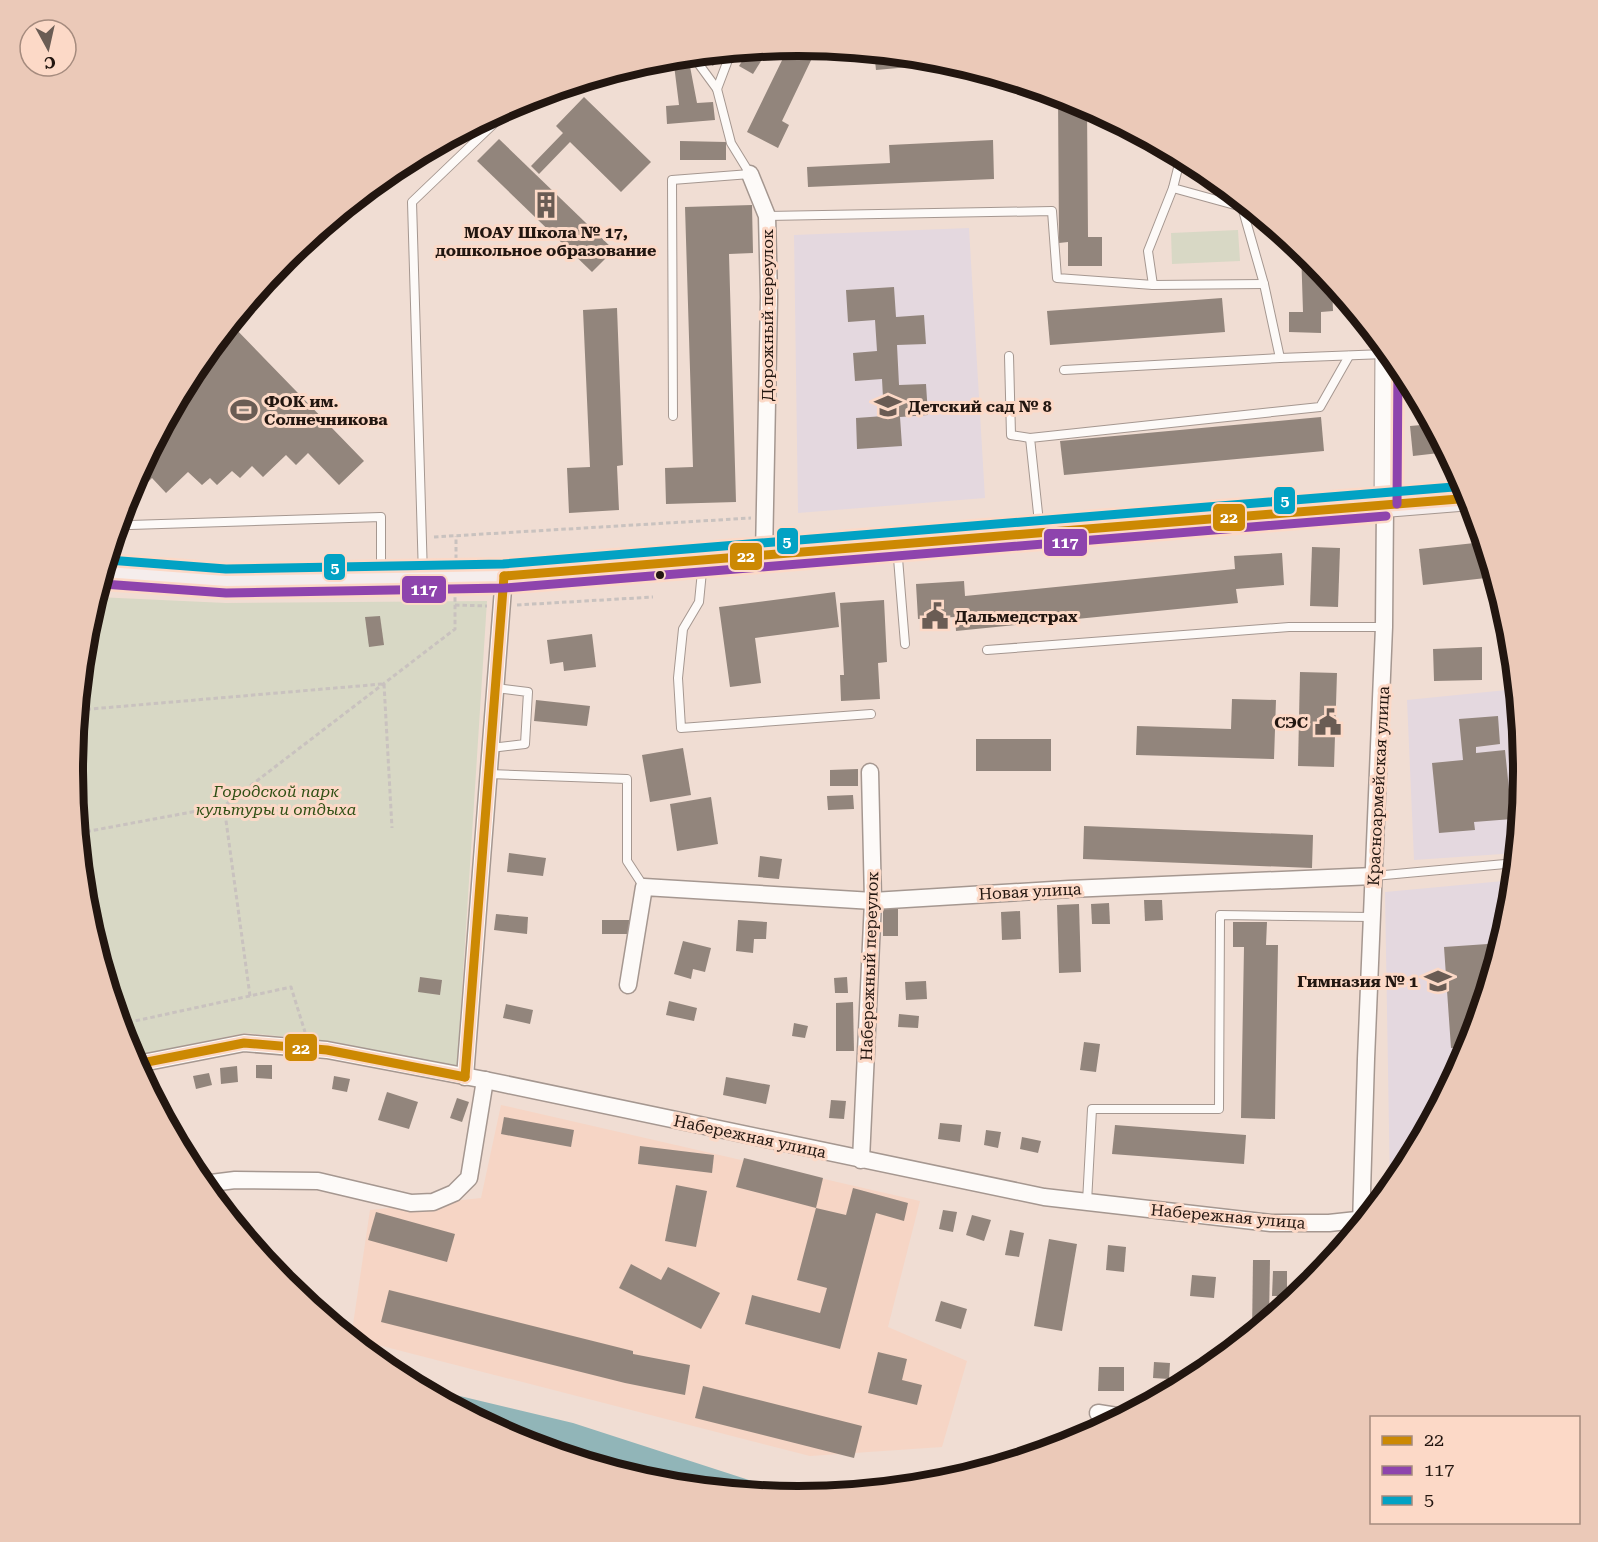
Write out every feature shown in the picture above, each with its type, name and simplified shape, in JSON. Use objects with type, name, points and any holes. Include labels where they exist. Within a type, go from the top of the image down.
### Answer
[{"type":"main road","points":[[112,573],[226,581],[504,576],[1461,499]]},
{"type":"street","name":"Дорожный переулок","points":[[750,174],[767,216],[769,297],[764,555]]},
{"type":"street","name":"Красноармейская улица","points":[[1363,1212],[1371,917],[1384,627],[1385,360]]},
{"type":"street","points":[[465,1077],[504,576]]},
{"type":"street","name":"Набережный переулок","points":[[861,1160],[873,901],[870,772]]},
{"type":"street","name":"Новая улица","points":[[644,887],[873,901],[1081,888],[1374,876]]},
{"type":"street","points":[[628,985],[644,887]]},
{"type":"street","name":"Набережная улица","points":[[146,1062],[244,1043],[310,1049],[485,1080],[1044,1197],[1271,1223],[1355,1221]]},
{"type":"street","points":[[214,1183],[235,1180],[318,1181],[411,1203],[433,1202],[454,1193],[469,1178],[485,1080]]},
{"type":"street","points":[[1098,1413],[1111,1415]]},
{"type":"lane","points":[[717,89],[728,60]]},
{"type":"lane","points":[[698,63],[717,89]]},
{"type":"lane","name":"Дорожный переулок","points":[[717,89],[731,143],[750,174]]},
{"type":"lane","points":[[423,577],[412,202],[495,124]]},
{"type":"lane","points":[[1153,285],[1148,251],[1173,188],[1179,165]]},
{"type":"lane","points":[[674,416],[672,180],[750,174]]},
{"type":"lane","points":[[1173,188],[1239,206]]},
{"type":"lane","points":[[1243,209],[1264,284],[1280,358]]},
{"type":"lane","points":[[767,216],[1052,211],[1057,278],[1153,285],[1264,284]]},
{"type":"lane","points":[[1064,370],[1349,356],[1379,352]]},
{"type":"lane","points":[[1009,356],[1011,435],[1030,438],[1320,406],[1349,356]]},
{"type":"lane","points":[[1385,384],[1401,384]]},
{"type":"lane","points":[[1030,438],[1041,532]]},
{"type":"lane","points":[[127,524],[381,517],[381,577]]},
{"type":"lane","points":[[897,545],[904,644]]},
{"type":"lane","points":[[703,560],[699,602],[683,629],[678,678],[681,728],[871,714]]},
{"type":"lane","points":[[987,650],[1289,627],[1384,627]]},
{"type":"lane","points":[[491,748],[525,744],[528,692],[496,688]]},
{"type":"lane","points":[[489,774],[627,779],[627,861],[644,887]]},
{"type":"lane","name":"Новая улица","points":[[1374,876],[1508,864]]},
{"type":"lane","points":[[1087,1202],[1092,1109],[1220,1109],[1220,915],[1371,917]]},
{"type":"path","points":[[422,538],[765,518]]},
{"type":"path","points":[[86,832],[224,806],[455,629],[456,537]]},
{"type":"path","points":[[455,605],[502,606],[652,597]]},
{"type":"path","points":[[87,709],[384,684]]},
{"type":"path","points":[[384,684],[392,828]]},
{"type":"path","points":[[224,806],[250,996]]},
{"type":"path","points":[[129,1022],[291,987],[310,1049]]},
{"type":"shaded area","name":"Детский сад № 8","points":[[969,228],[985,498],[798,513],[794,235]]},
{"type":"shaded area","points":[[1509,690],[1514,771],[1509,854],[1414,860],[1407,700]]},
{"type":"shaded area","name":"Гимназия № 1","points":[[1505,881],[1490,956],[1477,1001],[1460,1045],[1419,1129],[1390,1175],[1385,892]]},
{"type":"shaded area","points":[[501,1105],[920,1201],[888,1327],[967,1361],[942,1447],[810,1456],[368,1342],[352,1330],[370,1210],[481,1198]]},
{"type":"green space","points":[[1238,230],[1240,261],[1172,264],[1171,233]]},
{"type":"green space","name":"Городской парк культуры и отдыха","points":[[105,597],[226,603],[487,601],[457,1068],[330,1041],[245,1033],[142,1054],[121,1001],[97,911],[85,818],[83,771],[90,678],[97,631]]},
{"type":"water","points":[[443,1392],[573,1423],[752,1481],[773,1485],[706,1480],[659,1473],[614,1462],[569,1449],[525,1432]]},
{"type":"water","points":[[1053,1439],[1055,1439],[984,1462],[929,1475]]},
{"type":"building","points":[[784,56],[813,56],[782,121],[789,125],[778,148],[747,132]]},
{"type":"building","points":[[764,57],[753,74],[739,66],[744,58]]},
{"type":"building","points":[[875,60],[920,66],[876,70]]},
{"type":"building","points":[[690,64],[697,103],[713,102],[715,120],[667,124],[666,106],[679,105],[674,67]]},
{"type":"building","points":[[584,97],[651,162],[621,192],[570,142],[539,174],[531,166],[563,133],[556,126]]},
{"type":"building","points":[[1058,104],[1087,116],[1088,237],[1102,237],[1102,266],[1068,266],[1068,242],[1059,243]]},
{"type":"building","name":"МОАУ Школа № 17, дошкольное образование","points":[[499,139],[614,250],[592,272],[477,161]]},
{"type":"building","points":[[993,140],[994,179],[808,187],[807,167],[890,163],[889,145]]},
{"type":"building","points":[[680,141],[726,142],[726,160],[680,160]]},
{"type":"building","points":[[752,205],[753,253],[729,254],[736,502],[666,504],[665,468],[693,467],[685,207]]},
{"type":"building","points":[[1301,262],[1332,294],[1333,311],[1321,312],[1321,333],[1289,332],[1289,312],[1303,312]]},
{"type":"building","points":[[894,287],[896,317],[924,315],[926,344],[897,345],[899,385],[926,384],[928,415],[900,417],[902,446],[857,449],[856,418],[884,416],[882,379],[855,381],[853,353],[877,351],[875,320],[848,322],[846,290]]},
{"type":"building","points":[[1222,298],[1225,332],[1050,345],[1047,311]]},
{"type":"building","points":[[617,308],[623,465],[617,466],[619,510],[569,513],[567,468],[590,467],[583,310]]},
{"type":"building","name":"ФОК им. Солнечникова","points":[[236,329],[364,461],[339,485],[308,453],[296,465],[286,455],[263,477],[252,466],[240,478],[232,471],[217,485],[210,478],[202,485],[188,472],[166,493],[152,478],[142,488],[179,413]]},
{"type":"building","points":[[1321,417],[1324,451],[1064,475],[1060,441]]},
{"type":"building","points":[[1425,425],[1440,453],[1413,456],[1410,426]]},
{"type":"building","points":[[1477,543],[1488,578],[1423,585],[1419,549]]},
{"type":"building","points":[[1312,547],[1340,548],[1338,607],[1310,606]]},
{"type":"building","points":[[1282,553],[1284,585],[1236,589],[1238,603],[956,631],[955,617],[918,619],[916,584],[964,581],[965,596],[1235,569],[1234,556]]},
{"type":"building","points":[[835,592],[839,627],[755,638],[761,683],[730,687],[719,607]]},
{"type":"building","points":[[884,600],[887,662],[878,663],[880,699],[841,701],[840,675],[844,675],[840,603]]},
{"type":"building","points":[[380,616],[384,645],[369,647],[365,617]]},
{"type":"building","points":[[592,634],[596,667],[564,671],[563,662],[550,664],[547,640]]},
{"type":"building","points":[[1482,647],[1482,680],[1434,681],[1433,649]]},
{"type":"building","points":[[1300,672],[1337,673],[1334,767],[1298,766]]},
{"type":"building","points":[[1232,699],[1276,700],[1274,759],[1136,755],[1137,726],[1231,729]]},
{"type":"building","points":[[536,700],[590,706],[587,726],[534,721]]},
{"type":"building","points":[[1498,716],[1500,744],[1476,747],[1476,753],[1505,750],[1512,819],[1474,822],[1475,830],[1439,833],[1432,763],[1463,760],[1459,719]]},
{"type":"building","points":[[976,739],[1051,739],[1051,771],[976,771]]},
{"type":"building","points":[[683,748],[691,795],[650,802],[642,755]]},
{"type":"building","points":[[858,769],[858,786],[830,786],[830,770]]},
{"type":"building","points":[[853,795],[854,809],[828,810],[827,796]]},
{"type":"building","points":[[711,797],[718,844],[677,851],[670,804]]},
{"type":"building","points":[[1084,826],[1313,835],[1312,868],[1083,859]]},
{"type":"building","points":[[509,853],[546,858],[543,876],[507,872]]},
{"type":"building","points":[[760,856],[782,859],[779,879],[758,877]]},
{"type":"building","points":[[1144,900],[1162,900],[1163,920],[1145,921]]},
{"type":"building","points":[[1109,903],[1110,924],[1092,924],[1091,904]]},
{"type":"building","points":[[1079,904],[1081,972],[1059,973],[1057,905]]},
{"type":"building","points":[[883,909],[898,909],[898,936],[883,936]]},
{"type":"building","points":[[1020,911],[1021,939],[1002,940],[1001,912]]},
{"type":"building","points":[[496,914],[528,917],[527,934],[494,930]]},
{"type":"building","points":[[602,920],[630,920],[630,934],[602,934]]},
{"type":"building","points":[[738,920],[767,922],[766,939],[754,939],[753,953],[736,951]]},
{"type":"building","points":[[1233,922],[1267,922],[1266,945],[1278,945],[1275,1119],[1241,1118],[1244,947],[1233,947]]},
{"type":"building","points":[[683,941],[711,948],[705,972],[693,969],[691,979],[674,974]]},
{"type":"building","points":[[1493,944],[1477,1001],[1459,1048],[1451,1048],[1444,947]]},
{"type":"building","points":[[420,977],[442,980],[440,995],[418,992]]},
{"type":"building","points":[[847,977],[848,993],[835,993],[834,978]]},
{"type":"building","points":[[926,981],[927,999],[906,1000],[905,982]]},
{"type":"building","points":[[669,1001],[697,1008],[694,1021],[666,1015]]},
{"type":"building","points":[[853,1002],[854,1051],[836,1051],[836,1003]]},
{"type":"building","points":[[506,1004],[533,1010],[530,1024],[503,1018]]},
{"type":"building","points":[[899,1014],[919,1016],[918,1028],[898,1027]]},
{"type":"building","points":[[794,1023],[808,1026],[805,1038],[792,1036]]},
{"type":"building","points":[[1084,1042],[1100,1044],[1096,1072],[1080,1070]]},
{"type":"building","points":[[256,1065],[272,1065],[272,1079],[256,1078]]},
{"type":"building","points":[[237,1066],[238,1082],[221,1084],[220,1068]]},
{"type":"building","points":[[209,1073],[212,1085],[196,1089],[193,1076]]},
{"type":"building","points":[[334,1076],[350,1079],[347,1092],[332,1089]]},
{"type":"building","points":[[726,1077],[770,1085],[766,1104],[723,1095]]},
{"type":"building","points":[[387,1092],[418,1102],[409,1129],[378,1120]]},
{"type":"building","points":[[457,1098],[469,1102],[462,1122],[450,1118]]},
{"type":"building","points":[[831,1100],[846,1101],[844,1119],[829,1118]]},
{"type":"building","points":[[504,1117],[574,1130],[571,1147],[501,1134]]},
{"type":"building","points":[[940,1123],[962,1125],[960,1142],[938,1139]]},
{"type":"building","points":[[1115,1125],[1246,1135],[1244,1164],[1112,1154]]},
{"type":"building","points":[[986,1130],[1001,1132],[998,1148],[984,1145]]},
{"type":"building","points":[[1022,1137],[1041,1141],[1038,1153],[1020,1149]]},
{"type":"building","points":[[640,1146],[714,1155],[712,1173],[638,1164]]},
{"type":"building","points":[[744,1158],[823,1178],[816,1208],[736,1187]]},
{"type":"building","points":[[676,1185],[707,1191],[696,1247],[665,1241]]},
{"type":"building","points":[[853,1188],[908,1203],[904,1221],[876,1213],[840,1349],[745,1324],[752,1295],[820,1313],[827,1288],[797,1280],[816,1208],[846,1215]]},
{"type":"building","points":[[943,1210],[957,1212],[953,1232],[939,1229]]},
{"type":"building","points":[[376,1212],[455,1234],[447,1262],[368,1240]]},
{"type":"building","points":[[972,1215],[991,1220],[984,1241],[966,1235]]},
{"type":"building","points":[[1010,1230],[1024,1233],[1019,1257],[1005,1255]]},
{"type":"building","points":[[1049,1239],[1077,1244],[1062,1331],[1034,1326]]},
{"type":"building","points":[[1108,1245],[1126,1247],[1124,1272],[1106,1270]]},
{"type":"building","points":[[1253,1260],[1270,1260],[1269,1311],[1252,1325]]},
{"type":"building","points":[[631,1264],[661,1280],[668,1267],[720,1293],[701,1329],[619,1288]]},
{"type":"building","points":[[1273,1271],[1287,1271],[1287,1294],[1272,1296]]},
{"type":"building","points":[[1192,1275],[1216,1277],[1214,1298],[1190,1296]]},
{"type":"building","points":[[389,1290],[633,1351],[633,1354],[690,1365],[685,1395],[625,1383],[381,1322]]},
{"type":"building","points":[[941,1301],[967,1309],[961,1329],[935,1321]]},
{"type":"building","points":[[878,1352],[907,1359],[902,1380],[922,1385],[917,1405],[868,1393]]},
{"type":"building","points":[[1154,1362],[1170,1363],[1169,1379],[1153,1378]]},
{"type":"building","points":[[1099,1367],[1124,1367],[1124,1391],[1098,1391]]},
{"type":"building","points":[[703,1386],[862,1426],[854,1458],[695,1418]]},
{"type":"transit line","name":"117","points":[[1397,504],[1398,379]]},
{"type":"transit line","name":"5","points":[[115,561],[226,569],[503,564],[1455,487]]},
{"type":"transit line","name":"22","points":[[504,576],[1461,499]]},
{"type":"transit line","name":"117","points":[[108,584],[226,593],[505,588],[1386,516]]},
{"type":"transit line","name":"22","points":[[465,1077],[504,576]]},
{"type":"transit line","name":"22","points":[[146,1062],[244,1043],[327,1050],[465,1077]]},
{"type":"place","name":"МОАУ Школа № 17, дошкольное образование","points":[[546,205]]},
{"type":"place","name":"Детский сад № 8","points":[[888,406]]},
{"type":"place","name":"ФОК им. Солнечникова","points":[[244,410]]},
{"type":"place","name":"Дальмедстрах","points":[[935,616]]},
{"type":"place","name":"СЭС","points":[[1328,722]]},
{"type":"place","name":"Гимназия № 1","points":[[1438,981]]}]
